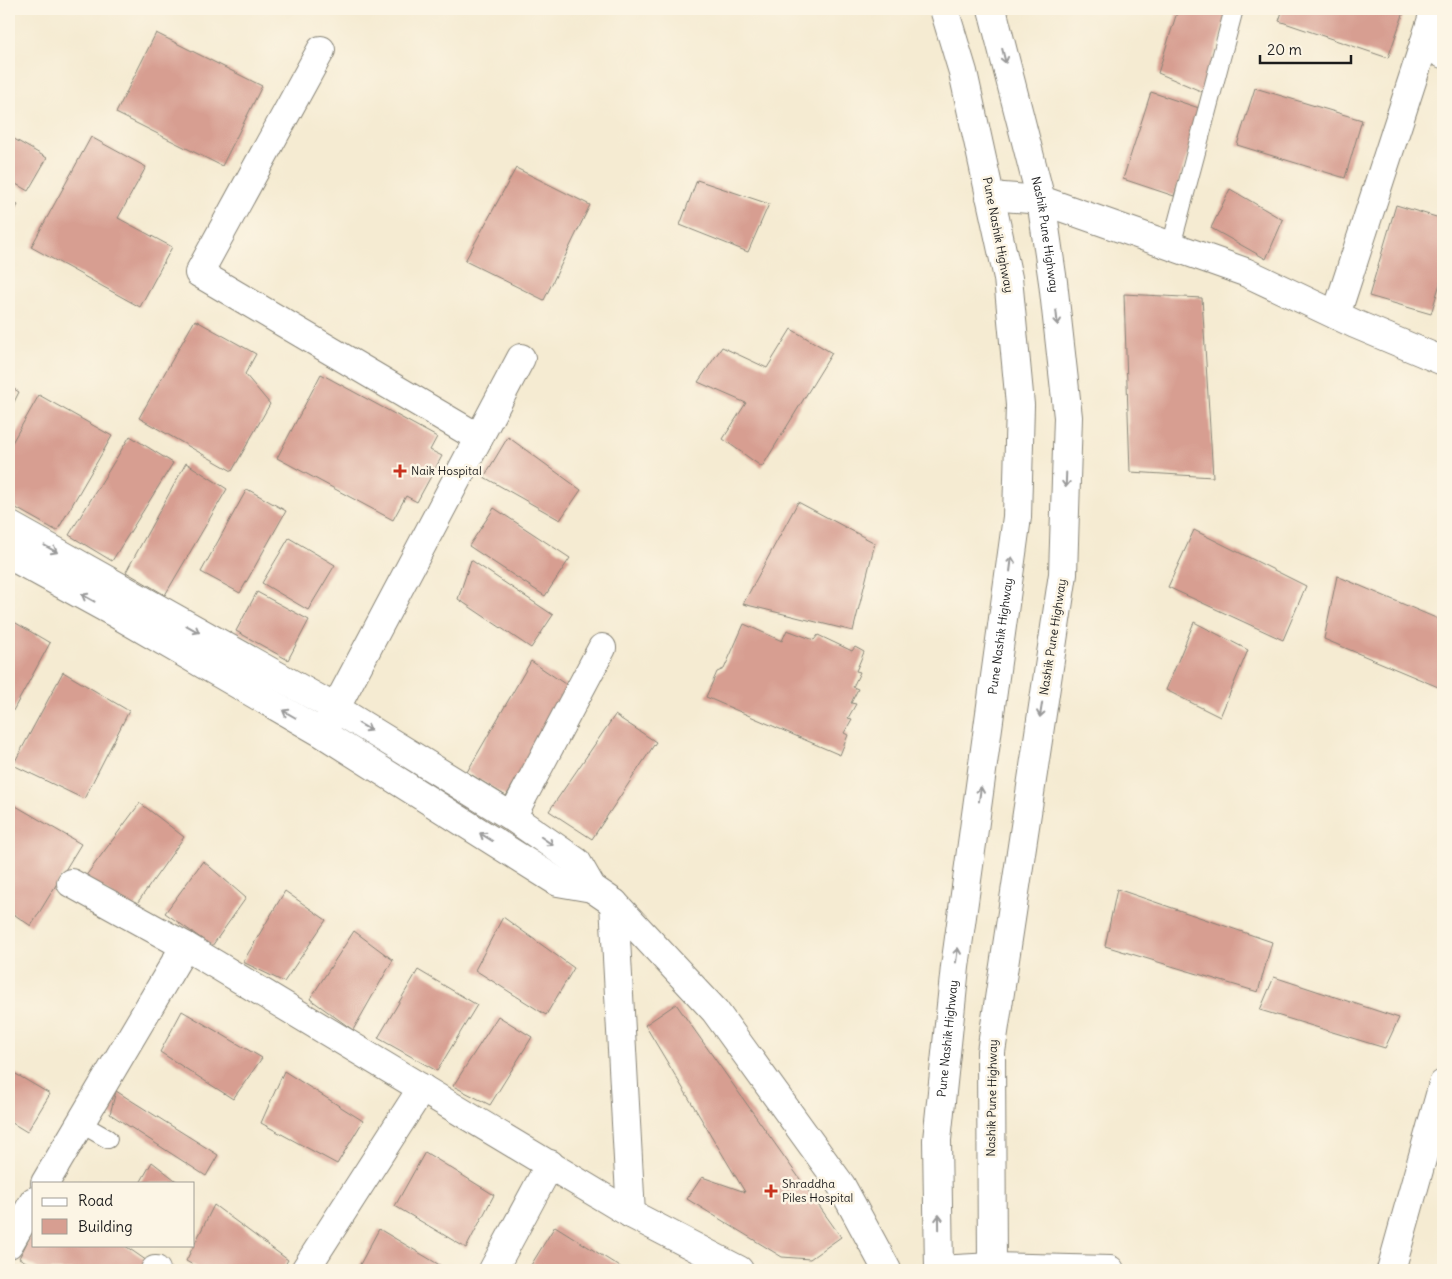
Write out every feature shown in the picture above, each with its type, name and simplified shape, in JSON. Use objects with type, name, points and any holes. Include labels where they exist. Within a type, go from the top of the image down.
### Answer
[{"type":"main road","name":"Pune Nashik Highway","points":[[939,1270],[937,1140],[956,967],[1017,517],[1020,405],[1008,278],[963,72],[944,9]]},
{"type":"main road","name":"Nashik Pune Highway","points":[[992,9],[1041,200],[1053,282],[1068,417],[1062,574],[991,1052],[992,1269]]},
{"type":"main road","points":[[1336,316],[1434,49],[1435,9]]},
{"type":"main road","points":[[321,50],[199,273],[479,438]]},
{"type":"main road","points":[[990,196],[1041,200],[1245,272],[1336,316],[1443,361]]},
{"type":"main road","points":[[322,733],[521,358]]},
{"type":"main road","points":[[9,526],[119,601],[322,733],[558,882],[592,888],[614,903],[715,1010],[841,1185],[887,1270]]},
{"type":"main road","points":[[9,555],[119,601],[335,708],[512,816],[577,862],[592,888]]},
{"type":"main road","points":[[512,816],[602,648]]},
{"type":"main road","points":[[71,883],[185,946],[550,1164],[630,1214],[739,1270]]},
{"type":"main road","points":[[614,903],[630,1214]]},
{"type":"main road","points":[[46,1182],[185,946]]},
{"type":"main road","points":[[1391,1270],[1443,1084]]},
{"type":"main road","points":[[305,1270],[422,1088]]},
{"type":"main road","points":[[493,1270],[550,1164]]},
{"type":"main road","points":[[9,1244],[32,1204]]},
{"type":"main road","points":[[939,1270],[1110,1270]]},
{"type":"lane","points":[[1171,246],[1234,9]]},
{"type":"lane","points":[[80,1124],[108,1139]]},
{"type":"building","points":[[1178,9],[1228,9],[1203,92],[1158,73]]},
{"type":"building","points":[[1283,9],[1405,9],[1388,58],[1279,21]]},
{"type":"building","points":[[156,33],[262,86],[222,166],[116,113]]},
{"type":"building","points":[[1255,88],[1362,120],[1345,178],[1237,145]]},
{"type":"building","points":[[1151,92],[1202,109],[1174,196],[1123,179]]},
{"type":"building","points":[[9,136],[47,158],[28,191],[9,180]]},
{"type":"building","points":[[91,137],[146,167],[118,218],[172,247],[140,307],[31,247]]},
{"type":"building","points":[[516,168],[590,205],[544,300],[465,261]]},
{"type":"building","points":[[697,180],[769,204],[748,252],[680,225]]},
{"type":"building","points":[[1230,189],[1283,220],[1266,259],[1211,228]]},
{"type":"building","points":[[9,199],[18,205],[9,220]]},
{"type":"building","points":[[1396,205],[1443,219],[1443,273],[1431,314],[1369,296]]},
{"type":"building","points":[[1124,294],[1202,298],[1213,477],[1130,472]]},
{"type":"building","points":[[195,320],[256,354],[245,374],[270,404],[232,471],[139,418]]},
{"type":"building","points":[[791,329],[832,353],[762,467],[723,439],[746,403],[698,382],[722,347],[767,368]]},
{"type":"building","points":[[321,374],[437,437],[430,450],[442,456],[417,502],[406,496],[393,520],[277,458]]},
{"type":"building","points":[[9,386],[19,392],[9,412]]},
{"type":"building","points":[[39,395],[112,436],[57,531],[9,504],[9,448]]},
{"type":"building","points":[[130,436],[173,463],[112,561],[69,535]]},
{"type":"building","points":[[508,437],[581,490],[560,520],[484,477]]},
{"type":"building","points":[[186,463],[227,489],[165,595],[126,572]]},
{"type":"building","points":[[247,489],[286,511],[240,593],[201,572]]},
{"type":"building","points":[[798,502],[875,543],[853,631],[743,604]]},
{"type":"building","points":[[494,508],[570,558],[545,596],[469,546]]},
{"type":"building","points":[[1194,530],[1306,586],[1283,640],[1168,587]]},
{"type":"building","points":[[289,538],[335,565],[308,610],[262,583]]},
{"type":"building","points":[[471,560],[553,615],[531,648],[458,599]]},
{"type":"building","points":[[1337,576],[1443,621],[1443,689],[1324,639]]},
{"type":"building","points":[[257,592],[309,620],[288,660],[236,631]]},
{"type":"building","points":[[9,619],[50,643],[9,718]]},
{"type":"building","points":[[1194,622],[1248,650],[1220,717],[1166,690]]},
{"type":"building","points":[[744,624],[782,641],[787,630],[814,640],[818,635],[852,651],[855,647],[864,652],[856,671],[860,672],[853,687],[858,689],[851,703],[856,704],[848,718],[852,719],[844,733],[848,735],[840,755],[706,697],[717,672],[724,669]]},
{"type":"building","points":[[531,661],[571,688],[506,796],[467,772]]},
{"type":"building","points":[[63,672],[129,711],[84,799],[13,765]]},
{"type":"building","points":[[615,715],[656,742],[592,839],[549,811]]},
{"type":"building","points":[[9,802],[81,844],[31,926],[9,911]]},
{"type":"building","points":[[140,803],[184,837],[133,909],[85,877]]},
{"type":"building","points":[[203,861],[246,898],[212,946],[165,913]]},
{"type":"building","points":[[1117,889],[1272,942],[1258,992],[1105,946]]},
{"type":"building","points":[[285,891],[326,920],[284,982],[243,962]]},
{"type":"building","points":[[503,917],[574,968],[546,1015],[475,970]]},
{"type":"building","points":[[354,931],[393,960],[353,1030],[310,999]]},
{"type":"building","points":[[418,970],[477,1005],[437,1071],[378,1038]]},
{"type":"building","points":[[1274,977],[1399,1018],[1385,1048],[1260,1010]]},
{"type":"building","points":[[676,1004],[841,1237],[810,1259],[782,1257],[687,1199],[702,1177],[745,1192],[645,1025]]},
{"type":"building","points":[[182,1011],[262,1058],[233,1099],[160,1052]]},
{"type":"building","points":[[498,1016],[532,1037],[490,1105],[453,1086]]},
{"type":"building","points":[[9,1070],[50,1094],[27,1132],[9,1121]]},
{"type":"building","points":[[284,1071],[363,1121],[337,1164],[261,1123]]},
{"type":"building","points":[[116,1091],[218,1155],[206,1176],[110,1114]]},
{"type":"building","points":[[425,1152],[494,1195],[466,1248],[395,1206]]},
{"type":"building","points":[[152,1162],[178,1182],[141,1182]]},
{"type":"building","points":[[214,1205],[288,1260],[282,1270],[202,1270],[186,1261]]},
{"type":"building","points":[[555,1226],[625,1270],[528,1270]]},
{"type":"building","points":[[379,1229],[448,1270],[357,1270]]},
{"type":"building","points":[[32,1233],[32,1246],[125,1246],[150,1263],[146,1270],[40,1270],[19,1258]]},
{"type":"place","name":"Naik Hospital","points":[[400,471]]},
{"type":"place","name":"Shraddha Piles Hospital","points":[[771,1191]]}]
